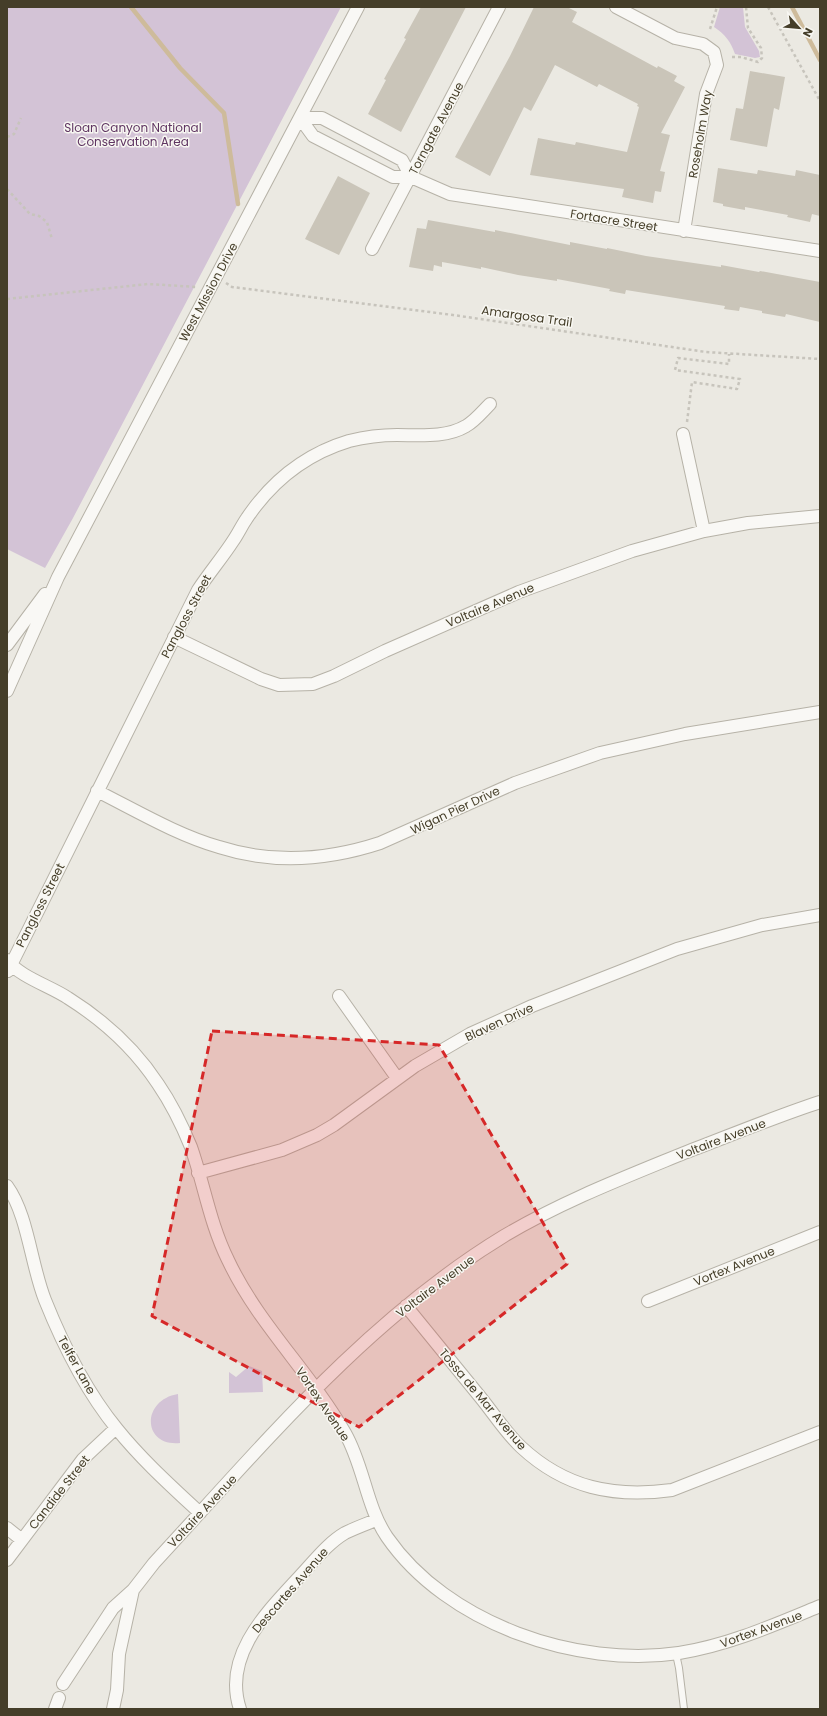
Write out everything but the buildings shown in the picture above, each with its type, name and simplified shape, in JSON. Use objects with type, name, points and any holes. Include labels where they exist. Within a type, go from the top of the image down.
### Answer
[{"type":"street","name":"West Mission Drive","points":[[7,691],[58,577],[358,7]]},
{"type":"street","name":"Torngate Avenue","points":[[372,249],[499,7]]},
{"type":"street","name":"Roseholm Way","points":[[616,7],[675,38],[703,44],[714,52],[717,65],[706,94],[684,231]]},
{"type":"street","name":"Fortacre Street","points":[[300,118],[313,136],[393,178],[411,177],[450,194],[820,251]]},
{"type":"street","points":[[300,118],[322,118],[402,160],[411,177]]},
{"type":"street","name":"Pangloss Street","points":[[8,966],[198,590],[234,540],[246,519],[262,497],[280,478],[300,463],[322,452],[350,441],[375,436],[436,434],[465,427],[490,404]]},
{"type":"street","points":[[685,429],[704,530]]},
{"type":"street","name":"Voltaire Avenue","points":[[174,637],[260,679],[279,685],[313,684],[334,676],[385,651],[519,592],[592,564],[704,530],[748,522],[820,516]]},
{"type":"street","name":"West Mission Drive","points":[[7,645],[58,577]]},
{"type":"street","name":"Wigan Pier Drive","points":[[97,791],[178,831],[219,847],[253,855],[280,858],[319,856],[358,850],[380,843],[515,783],[600,753],[685,734],[820,712]]},
{"type":"street","name":"Blaven Drive","points":[[198,1173],[259,1158],[301,1142],[334,1125],[415,1066],[470,1034],[532,1006],[677,949],[762,925],[820,915]]},
{"type":"street","name":"Vortex Avenue","points":[[8,966],[66,997],[88,1011],[111,1030],[148,1069],[169,1103],[190,1146],[217,1234],[226,1258],[259,1314],[315,1388],[347,1435],[358,1462],[376,1520],[398,1553],[431,1584],[472,1612],[516,1634],[545,1643],[594,1653],[643,1656],[676,1654],[732,1641],[820,1606]]},
{"type":"street","points":[[339,996],[397,1078]]},
{"type":"street","name":"Voltaire Avenue","points":[[63,1684],[113,1608],[133,1590],[154,1563],[315,1388],[406,1306],[458,1267],[503,1237],[573,1199],[734,1133],[820,1102]]},
{"type":"street","name":"Telfer Lane","points":[[7,1186],[18,1204],[36,1272],[45,1299],[68,1352],[116,1428],[162,1478],[200,1513]]},
{"type":"street","name":"Vortex Avenue","points":[[648,1301],[820,1232]]},
{"type":"street","name":"Tossa de Mar Avenue","points":[[406,1306],[520,1446],[549,1468],[588,1487],[627,1493],[650,1493],[672,1490],[820,1432]]},
{"type":"street","name":"Candide Street","points":[[7,1560],[83,1459],[116,1428]]},
{"type":"street","name":"Descartes Avenue","points":[[240,1709],[237,1683],[240,1660],[247,1642],[259,1623],[329,1546],[345,1534],[376,1520]]},
{"type":"street","points":[[7,1528],[22,1540]]},
{"type":"street","name":"Voltaire Avenue","points":[[112,1709],[117,1690],[119,1654],[133,1590]]},
{"type":"lane","points":[[676,1654],[684,1709]]},
{"type":"path","points":[[710,29],[717,7]]},
{"type":"path","points":[[732,57],[741,57],[758,62],[762,58],[761,48],[748,28],[746,7]]},
{"type":"path","points":[[768,7],[820,101]]},
{"type":"path","points":[[7,137],[14,134],[21,118]]},
{"type":"path","points":[[7,189],[30,214],[39,216],[47,222],[52,239]]},
{"type":"path","points":[[7,299],[148,284],[211,287]]},
{"type":"path","name":"Amargosa Trail","points":[[232,287],[453,315],[674,348],[730,354],[820,359]]},
{"type":"path","points":[[685,429],[692,382],[737,389],[740,379],[675,370],[678,358],[728,364],[730,354]]},
{"type":"highlighted area","points":[[212,1031],[439,1045],[567,1264],[359,1427],[152,1316]]},
{"type":"green space","name":"Sloan Canyon National Conservation Area","points":[[7,7],[341,7],[73,518],[45,568],[7,549]]},
{"type":"green space","points":[[720,7],[743,7],[745,27],[759,51],[760,57],[755,58],[735,54],[727,39],[714,27]]},
{"type":"green space","points":[[249,1366],[262,1371],[263,1392],[229,1393],[229,1372],[236,1377]]},
{"type":"green space","points":[[178,1394],[180,1443],[167,1442],[158,1438],[153,1431],[151,1422],[152,1413],[157,1405],[166,1398]]},
{"type":"waterway","points":[[131,7],[180,68],[224,113],[238,204]]},
{"type":"waterway","points":[[792,7],[820,60]]}]
